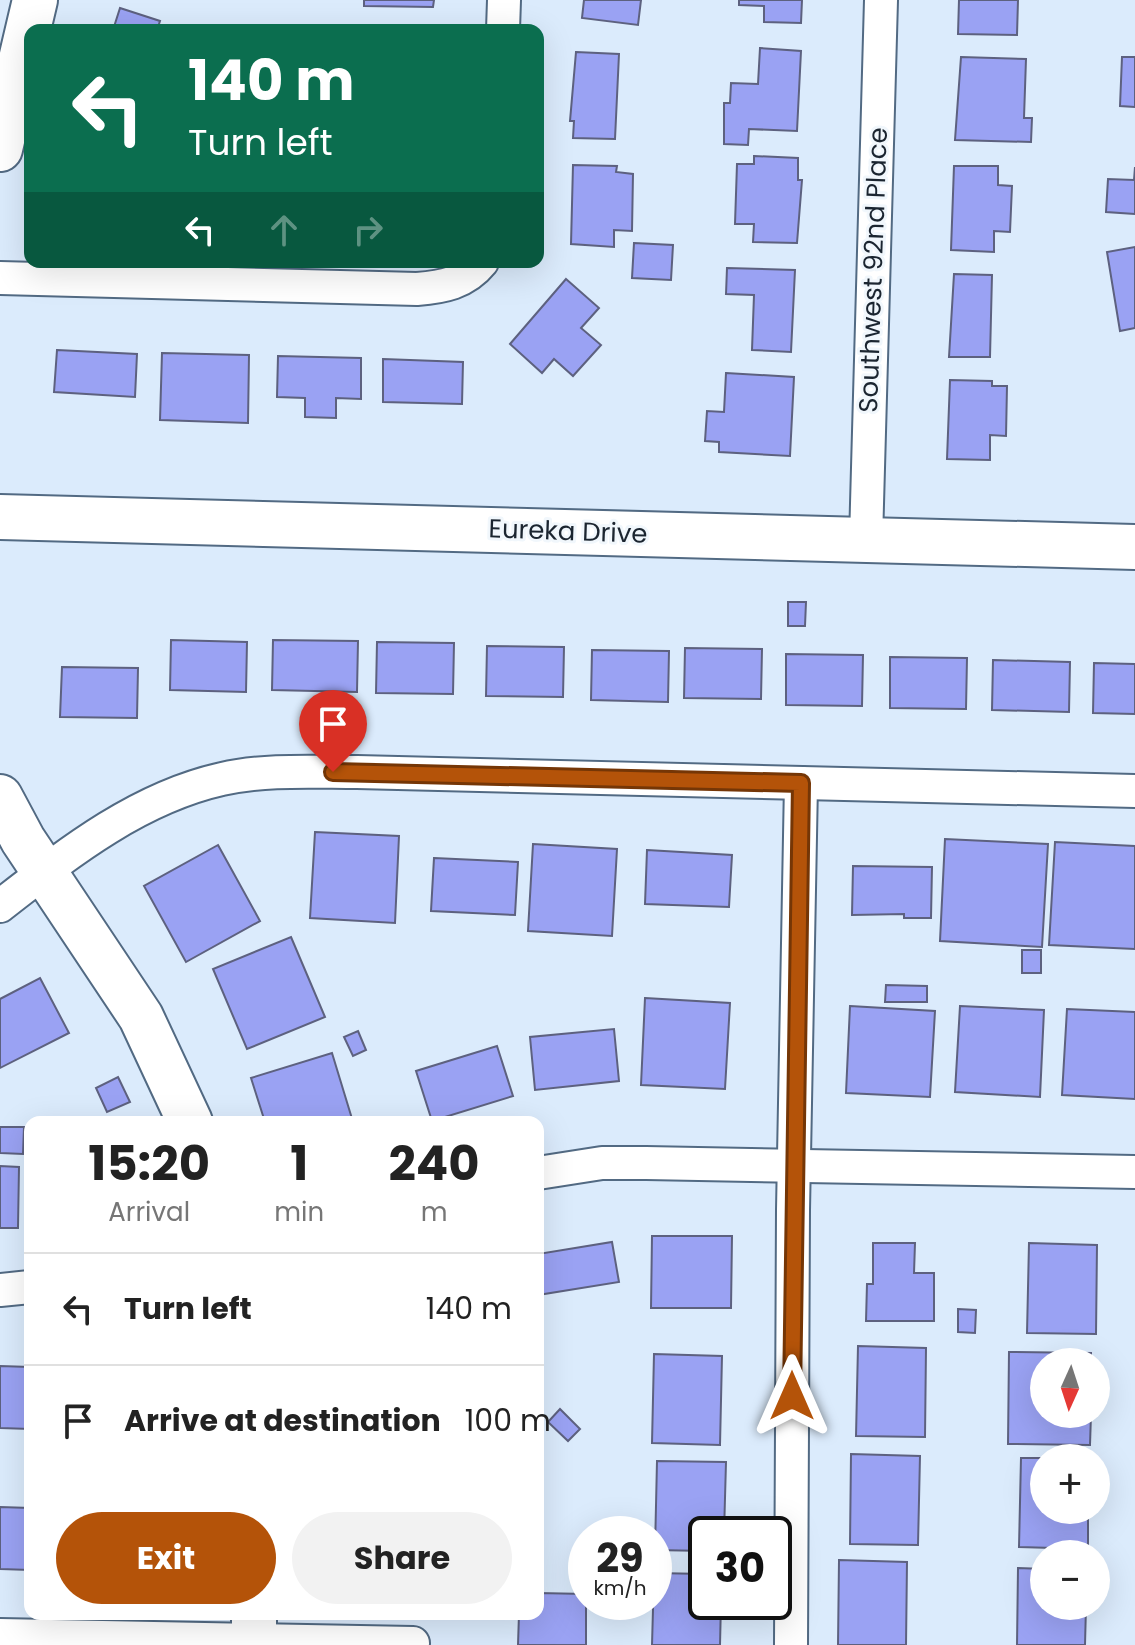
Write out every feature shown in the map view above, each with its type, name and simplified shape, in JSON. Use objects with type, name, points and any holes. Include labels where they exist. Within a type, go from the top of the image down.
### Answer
[{"type":"main road","points":[[29,24],[35,0]]},
{"type":"main road","points":[[0,149],[24,47]]},
{"type":"main road","name":"Eureka Drive","points":[[0,517],[1135,547]]},
{"type":"main road","points":[[0,797],[45,872],[141,1017],[187,1116]]},
{"type":"street","points":[[503,24],[504,0]]},
{"type":"street","name":"Southwest 92nd Place","points":[[866,540],[881,0]]},
{"type":"street","points":[[0,278],[417,289],[454,283],[477,268]]},
{"type":"street","points":[[0,906],[112,824],[222,778],[250,774],[357,772],[1135,791]]},
{"type":"street","points":[[791,1645],[794,1166],[801,783]]},
{"type":"street","points":[[544,1172],[602,1163],[1135,1172]]},
{"type":"street","points":[[0,1290],[24,1288]]},
{"type":"street","points":[[0,1635],[254,1633],[413,1643]]},
{"type":"building","points":[[364,0],[434,0],[433,7],[364,6]]},
{"type":"building","points":[[584,0],[641,0],[638,25],[582,18]]},
{"type":"building","points":[[739,0],[802,0],[801,23],[764,22],[764,6],[739,5]]},
{"type":"building","points":[[959,0],[1018,0],[1017,35],[958,34]]},
{"type":"building","points":[[120,8],[160,21],[159,24],[115,24]]},
{"type":"building","points":[[760,48],[801,51],[797,131],[749,129],[748,145],[724,144],[724,103],[730,103],[731,83],[758,84]]},
{"type":"building","points":[[576,52],[619,54],[615,139],[573,138],[574,121],[570,121]]},
{"type":"building","points":[[961,57],[1026,59],[1024,118],[1032,118],[1031,142],[955,140]]},
{"type":"building","points":[[1122,57],[1135,57],[1135,107],[1120,106]]},
{"type":"building","points":[[754,156],[798,158],[798,180],[802,180],[797,243],[753,242],[754,224],[735,224],[737,164],[754,164]]},
{"type":"building","points":[[573,165],[617,166],[616,172],[633,174],[632,231],[614,230],[614,247],[571,244]]},
{"type":"building","points":[[954,166],[998,166],[998,185],[1012,186],[1010,232],[994,231],[994,252],[951,250]]},
{"type":"building","points":[[1135,167],[1135,214],[1106,212],[1108,179],[1134,180]]},
{"type":"building","points":[[634,243],[673,245],[671,280],[632,278]]},
{"type":"building","points":[[1135,247],[1135,328],[1120,331],[1107,252]]},
{"type":"building","points":[[727,268],[795,270],[791,352],[752,350],[754,295],[726,294]]},
{"type":"building","points":[[954,274],[992,275],[990,357],[949,357]]},
{"type":"building","points":[[566,279],[599,308],[581,328],[601,345],[573,376],[554,359],[542,373],[510,344]]},
{"type":"building","points":[[57,350],[137,354],[135,397],[54,392]]},
{"type":"building","points":[[162,353],[249,355],[248,423],[160,420]]},
{"type":"building","points":[[278,356],[361,358],[361,399],[336,398],[336,418],[305,417],[305,398],[277,397]]},
{"type":"building","points":[[383,359],[463,362],[462,404],[383,402]]},
{"type":"building","points":[[726,373],[794,377],[790,456],[719,452],[719,442],[705,441],[707,411],[724,412]]},
{"type":"building","points":[[950,380],[992,381],[992,386],[1007,386],[1006,436],[990,435],[990,460],[947,459]]},
{"type":"building","points":[[788,602],[806,602],[805,626],[788,626]]},
{"type":"building","points":[[171,640],[247,642],[246,692],[170,690]]},
{"type":"building","points":[[273,640],[358,641],[357,692],[272,690]]},
{"type":"building","points":[[377,642],[454,643],[453,694],[376,693]]},
{"type":"building","points":[[487,646],[564,647],[563,697],[486,696]]},
{"type":"building","points":[[685,648],[762,649],[761,699],[684,698]]},
{"type":"building","points":[[592,650],[669,651],[668,702],[591,700]]},
{"type":"building","points":[[786,654],[863,655],[862,706],[786,705]]},
{"type":"building","points":[[890,657],[967,658],[966,709],[890,708]]},
{"type":"building","points":[[993,660],[1070,662],[1069,712],[992,710]]},
{"type":"building","points":[[1094,663],[1135,664],[1135,714],[1093,713]]},
{"type":"building","points":[[62,667],[138,668],[137,718],[60,717]]},
{"type":"building","points":[[315,832],[399,836],[395,923],[310,918]]},
{"type":"building","points":[[945,839],[1048,844],[1042,947],[940,941]]},
{"type":"building","points":[[1055,842],[1135,846],[1135,949],[1049,945]]},
{"type":"building","points":[[533,844],[617,849],[612,936],[528,931]]},
{"type":"building","points":[[218,845],[260,921],[186,962],[144,886]]},
{"type":"building","points":[[647,850],[732,855],[729,907],[645,904]]},
{"type":"building","points":[[434,858],[518,862],[515,915],[431,911]]},
{"type":"building","points":[[853,866],[932,867],[931,918],[904,918],[904,914],[852,915]]},
{"type":"building","points":[[291,937],[325,1017],[247,1049],[213,969]]},
{"type":"building","points":[[1022,950],[1041,950],[1041,973],[1022,973]]},
{"type":"building","points":[[40,978],[69,1033],[0,1068],[0,999]]},
{"type":"building","points":[[886,985],[927,986],[927,1002],[885,1002]]},
{"type":"building","points":[[645,998],[730,1003],[725,1089],[641,1085]]},
{"type":"building","points":[[850,1006],[935,1011],[930,1097],[846,1093]]},
{"type":"building","points":[[960,1006],[1044,1010],[1040,1097],[955,1092]]},
{"type":"building","points":[[1067,1009],[1135,1012],[1135,1099],[1062,1095]]},
{"type":"building","points":[[614,1029],[619,1081],[535,1090],[530,1037]]},
{"type":"building","points":[[358,1031],[366,1050],[353,1056],[344,1037]]},
{"type":"building","points":[[497,1046],[513,1096],[448,1116],[430,1116],[416,1071]]},
{"type":"building","points":[[332,1053],[351,1116],[263,1116],[251,1078]]},
{"type":"building","points":[[118,1077],[130,1102],[107,1112],[96,1088]]},
{"type":"building","points":[[0,1127],[24,1127],[23,1154],[0,1153]]},
{"type":"building","points":[[0,1166],[19,1167],[18,1228],[0,1228]]},
{"type":"building","points":[[652,1236],[732,1236],[731,1308],[651,1308]]},
{"type":"building","points":[[612,1242],[619,1282],[544,1294],[544,1253]]},
{"type":"building","points":[[873,1243],[915,1243],[914,1273],[934,1273],[934,1321],[866,1321],[867,1284],[873,1284]]},
{"type":"building","points":[[1029,1243],[1097,1245],[1096,1334],[1027,1333]]},
{"type":"building","points":[[958,1309],[976,1310],[975,1333],[958,1332]]},
{"type":"building","points":[[858,1346],[926,1348],[925,1437],[856,1436]]},
{"type":"building","points":[[1009,1352],[1030,1352],[1030,1428],[1091,1428],[1090,1444],[1008,1444]]},
{"type":"building","points":[[654,1354],[722,1356],[720,1445],[652,1443]]},
{"type":"building","points":[[0,1366],[24,1367],[24,1429],[0,1428]]},
{"type":"building","points":[[560,1409],[580,1429],[568,1441],[548,1422]]},
{"type":"building","points":[[851,1454],[920,1456],[918,1545],[850,1544]]},
{"type":"building","points":[[1021,1458],[1030,1458],[1030,1524],[1088,1524],[1088,1540],[1030,1540],[1030,1547],[1019,1547]]},
{"type":"building","points":[[657,1461],[726,1462],[724,1516],[688,1516],[688,1551],[672,1550],[672,1516],[656,1516]]},
{"type":"building","points":[[0,1507],[24,1508],[24,1570],[0,1569]]},
{"type":"building","points":[[839,1560],[907,1562],[906,1645],[838,1645]]},
{"type":"building","points":[[1018,1568],[1030,1568],[1030,1620],[1086,1620],[1085,1645],[1017,1645]]},
{"type":"building","points":[[672,1573],[688,1574],[688,1620],[721,1620],[720,1645],[652,1645],[653,1620],[672,1620]]},
{"type":"building","points":[[544,1593],[568,1594],[568,1620],[586,1620],[586,1645],[518,1645],[519,1620],[544,1620]]},
{"type":"route","points":[[333,772],[801,783],[792,1396]]}]
